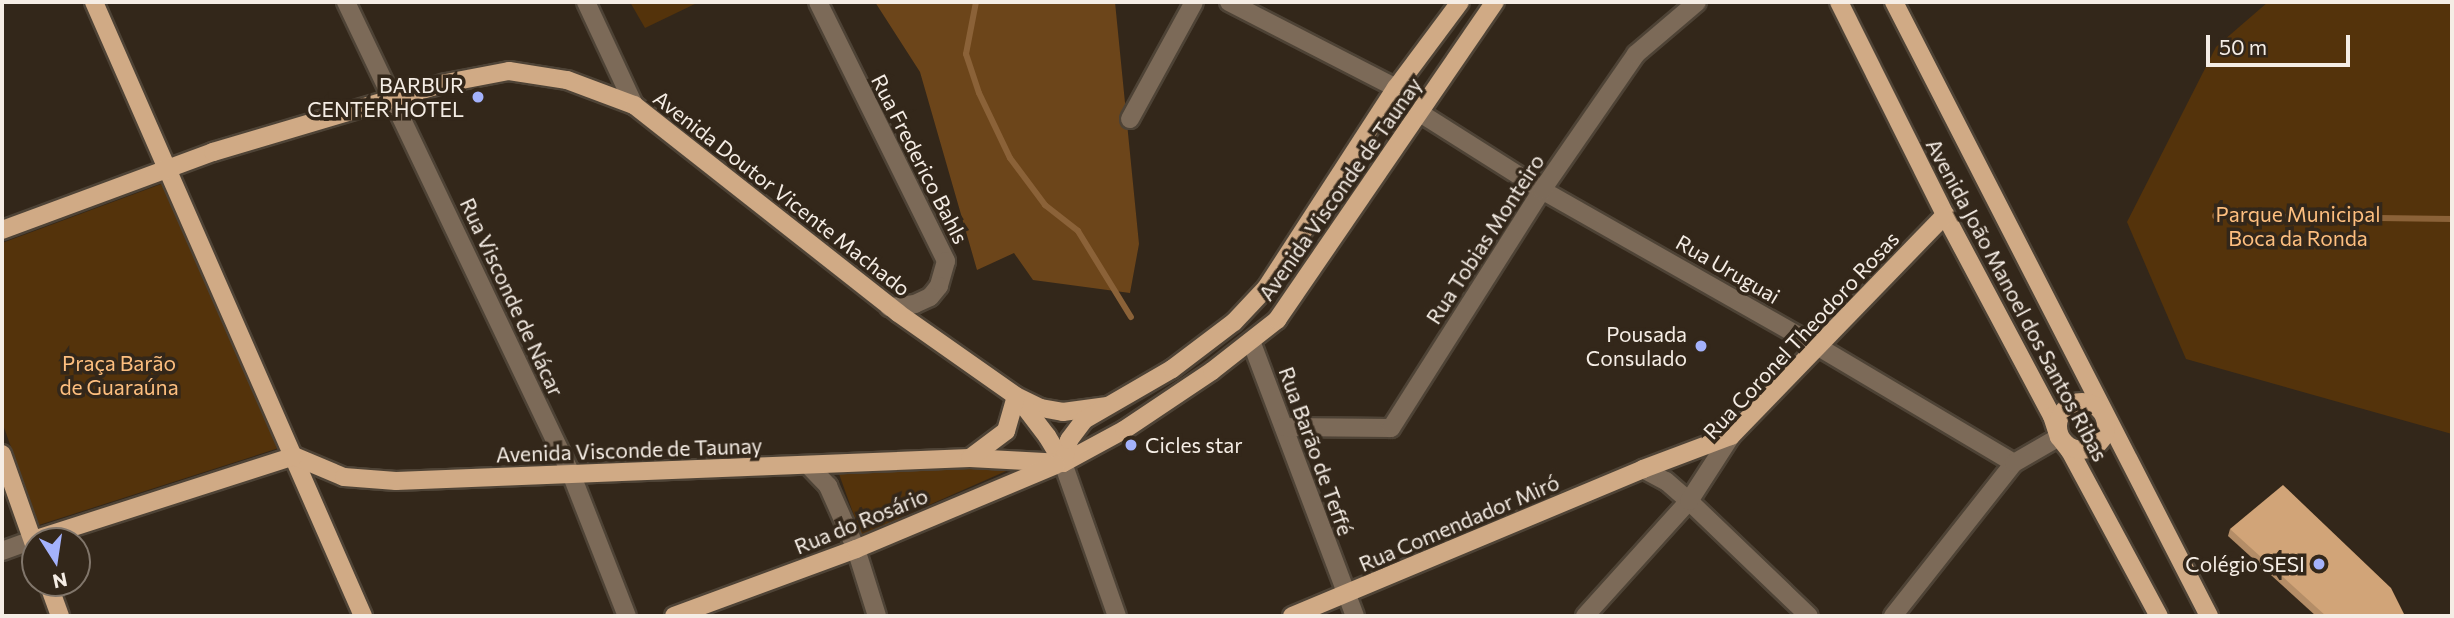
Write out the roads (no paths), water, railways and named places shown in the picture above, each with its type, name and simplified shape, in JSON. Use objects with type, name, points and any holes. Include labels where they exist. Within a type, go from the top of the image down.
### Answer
[{"type":"main road","points":[[94,2],[363,616]]},
{"type":"main road","name":"Avenida Visconde de Taunay","points":[[1106,406],[1172,369],[1234,322],[1266,288],[1396,88],[1460,2]]},
{"type":"main road","name":"Avenida Visconde de Taunay","points":[[294,456],[344,477],[396,481],[970,458],[1063,463],[1124,430],[1212,372],[1277,320],[1496,2]]},
{"type":"main road","name":"Avenida João Manoel dos Santos Ribas","points":[[1839,2],[1945,215],[2052,416],[2059,437],[2070,451],[2159,616]]},
{"type":"main road","name":"Avenida João Manoel dos Santos Ribas","points":[[1894,2],[2103,414],[2209,616]]},
{"type":"main road","name":"Avenida Doutor Vicente Machado","points":[[169,168],[213,152],[446,83],[509,71],[567,80],[634,105],[889,307],[1016,396],[1041,408],[1063,412],[1106,406]]},
{"type":"main road","points":[[2,230],[169,168]]},
{"type":"main road","name":"Rua Coronel Theodoro Rosas","points":[[1731,436],[1945,215]]},
{"type":"main road","points":[[1016,396],[1047,436],[1063,463]]},
{"type":"main road","points":[[970,458],[1006,431],[1016,396]]},
{"type":"main road","points":[[2088,403],[2103,414],[2105,432],[2093,447],[2076,449],[2059,437],[2059,420],[2070,406],[2088,403]]},
{"type":"main road","points":[[1063,463],[1076,429],[1106,406]]},
{"type":"main road","name":"Rua Comendador Miró","points":[[1292,616],[1643,469],[1731,436]]},
{"type":"main road","points":[[2,454],[28,527]]},
{"type":"main road","points":[[82,527],[294,456]]},
{"type":"main road","name":"Rua do Rosário","points":[[674,616],[856,549],[1063,463]]},
{"type":"main road","points":[[53,597],[60,616]]},
{"type":"street","name":"Rua Visconde de Nácar","points":[[346,2],[572,476],[627,616]]},
{"type":"street","points":[[586,2],[634,105]]},
{"type":"street","name":"Rua Frederico Bahls","points":[[818,2],[946,261],[939,286],[930,297],[915,304],[889,307]]},
{"type":"street","points":[[832,2],[848,66]]},
{"type":"street","points":[[1130,119],[1194,2]]},
{"type":"street","points":[[1229,2],[1396,88]]},
{"type":"street","name":"Rua Tobias Monteiro","points":[[1284,428],[1391,428],[1542,190],[1636,54],[1697,2]]},
{"type":"street","name":"Rua Uruguai","points":[[1420,113],[1542,190],[1817,346],[2014,463]]},
{"type":"street","name":"Rua Barão de Teffé","points":[[1251,341],[1345,596],[1355,616]]},
{"type":"street","name":"Rua Coronel Theodoro Rosas","points":[[1585,616],[1689,501],[1731,436]]},
{"type":"street","points":[[1892,616],[2014,463],[2059,437]]},
{"type":"street","points":[[1063,463],[1117,616]]},
{"type":"street","points":[[809,466],[828,486],[856,549],[877,616]]},
{"type":"street","points":[[1643,469],[1666,481],[1689,501],[1808,616]]},
{"type":"street","points":[[2,551],[21,546]]},
{"type":"waterway","points":[[976,2],[966,54],[979,93],[1010,158],[1045,205],[1078,231],[1131,317]]},
{"type":"waterway","points":[[2215,216],[2452,219]]},
{"type":"place","name":"BARBUR CENTER HOTEL","points":[[478,97]]},
{"type":"place","name":"Pousada Consulado","points":[[1701,346]]},
{"type":"place","name":"Cicles star","points":[[1131,445]]},
{"type":"place","name":"Colégio SESI","points":[[2319,564]]},
{"type":"park label","name":"Parque Municipal Boca da Ronda","points":[[2298,226]]},
{"type":"park label","name":"Praça Barão de Guaraúna","points":[[119,375]]}]
